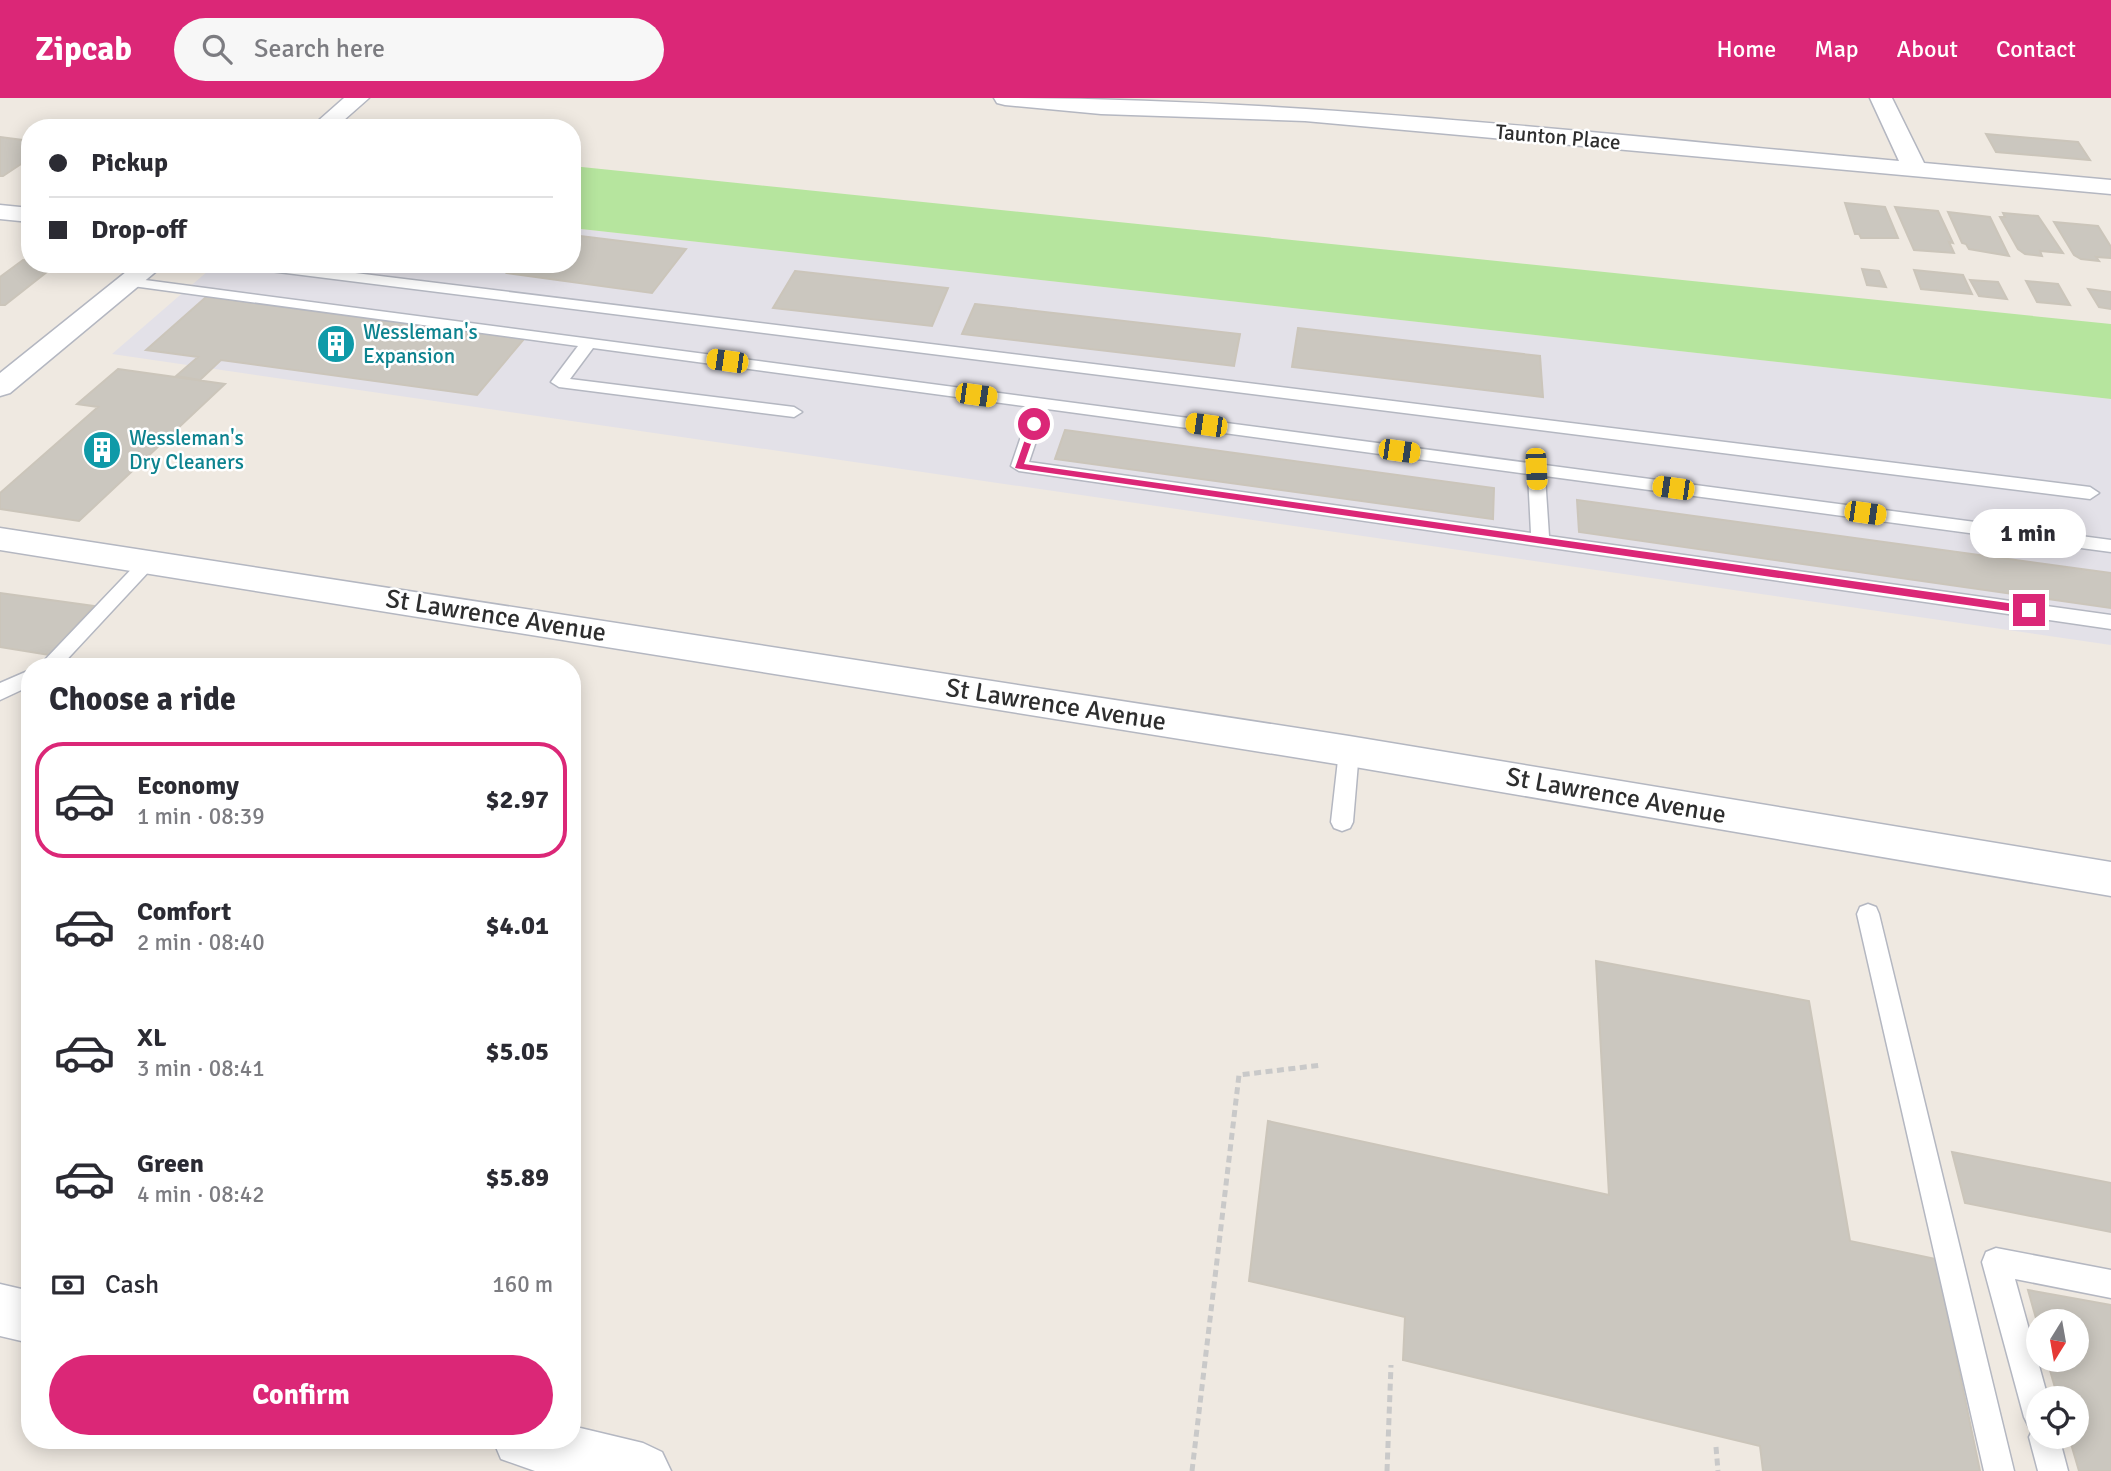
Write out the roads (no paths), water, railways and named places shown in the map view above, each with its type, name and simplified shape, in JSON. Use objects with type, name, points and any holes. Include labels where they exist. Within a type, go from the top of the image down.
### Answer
[{"type":"street","points":[[332,119],[358,98]]},
{"type":"street","name":"Taunton Place","points":[[1005,98],[1101,107],[1305,114],[1379,109],[1914,169],[2111,187]]},
{"type":"street","points":[[1881,98],[1914,169]]},
{"type":"street","points":[[0,212],[21,214]]},
{"type":"street","points":[[0,387],[141,273]]},
{"type":"street","name":"St Lawrence Avenue","points":[[0,539],[1349,751],[2111,879]]},
{"type":"street","points":[[0,1310],[21,1315]]},
{"type":"street","points":[[556,1449],[643,1471]]},
{"type":"lane","points":[[331,273],[2090,493]]},
{"type":"lane","points":[[130,282],[2111,546]]},
{"type":"lane","points":[[589,343],[559,382],[794,412]]},
{"type":"lane","points":[[1041,403],[1019,466],[2111,621]]},
{"type":"lane","points":[[1536,469],[1540,540]]},
{"type":"lane","points":[[57,658],[148,562]]},
{"type":"lane","points":[[0,692],[21,682]]},
{"type":"lane","points":[[1342,822],[1349,751]]},
{"type":"lane","points":[[1868,914],[1999,1471]]},
{"type":"lane","points":[[2030,1386],[1996,1262],[2111,1284]]},
{"type":"lane","points":[[2047,1449],[2053,1471]]},
{"type":"place","name":"Wessleman's Expansion","points":[[336,344]]},
{"type":"place","name":"Wessleman's Dry Cleaners","points":[[102,450]]}]
